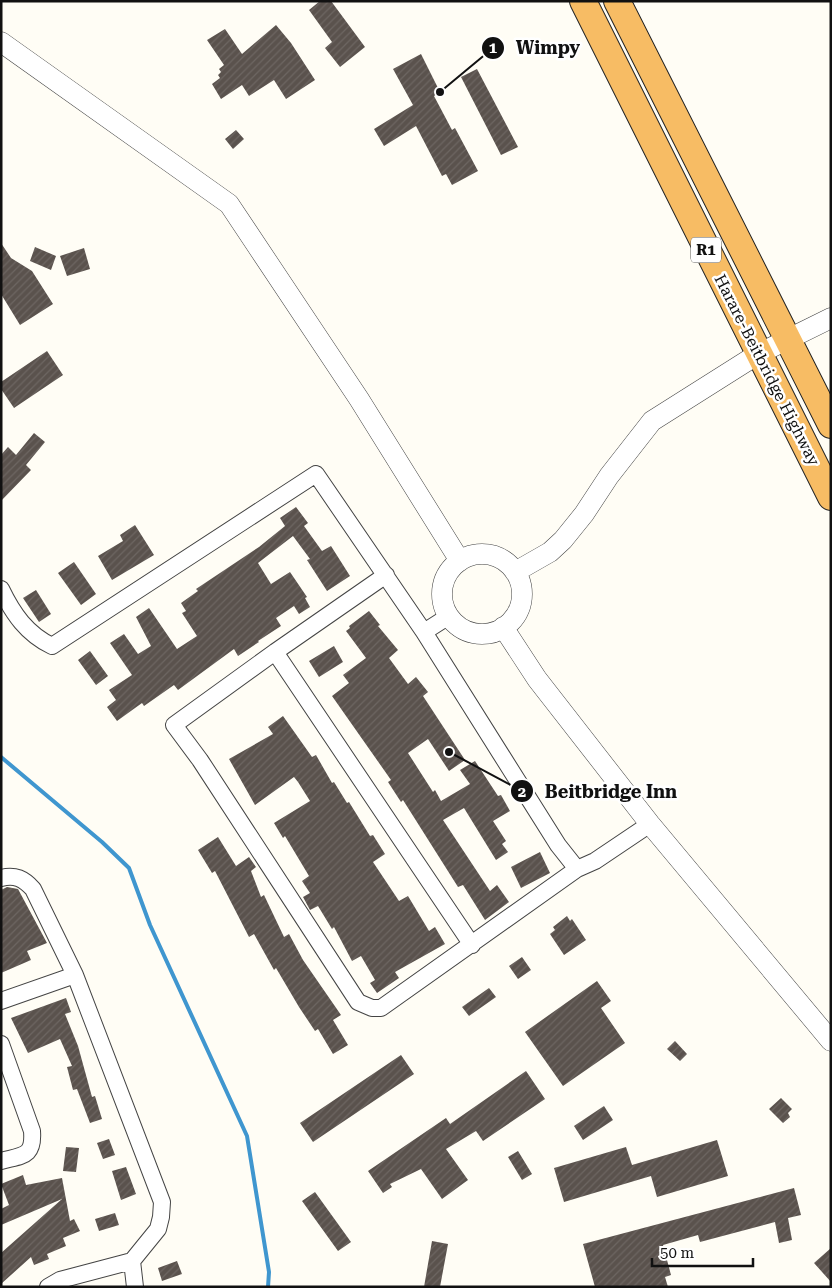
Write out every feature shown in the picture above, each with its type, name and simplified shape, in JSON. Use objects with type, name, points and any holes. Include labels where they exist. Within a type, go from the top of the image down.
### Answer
[{"type":"highway","name":"Harare-Beitbridge Highway","points":[[583,1],[831,497]]},
{"type":"highway","name":"Harare-Beitbridge Highway","points":[[616,1],[831,425]]},
{"type":"street","points":[[1,42],[229,204],[359,398],[460,561]]},
{"type":"street","points":[[515,572],[550,552],[563,540],[652,421],[730,374],[758,354],[831,318]]},
{"type":"street","points":[[1,589],[12,610],[24,626],[37,638],[52,646],[316,474],[424,632],[558,845],[577,869]]},
{"type":"street","points":[[486,554],[502,560],[515,572],[521,588],[520,606],[504,627],[487,633],[469,632],[454,622],[449,616],[443,599],[444,581],[453,566],[460,561],[468,556],[486,554]]},
{"type":"street","points":[[386,575],[274,652],[174,725],[200,760],[358,1002],[372,1008],[381,1008],[577,869],[595,860],[650,824]]},
{"type":"street","points":[[424,632],[449,616]]},
{"type":"street","points":[[504,627],[537,678],[650,824],[831,1041]]},
{"type":"street","points":[[274,652],[472,944]]},
{"type":"street","points":[[1,878],[16,876],[33,889],[75,975],[162,1202],[158,1229],[132,1261],[60,1280],[48,1287]]},
{"type":"street","points":[[1,1001],[75,975]]},
{"type":"street","points":[[1,1044],[32,1131],[33,1139],[30,1150],[25,1155],[1,1161]]},
{"type":"street","points":[[132,1261],[135,1287]]},
{"type":"building","points":[[320,1],[331,1],[365,47],[340,67],[325,48],[332,42],[309,10]]},
{"type":"building","points":[[276,25],[291,43],[315,80],[286,99],[274,80],[249,96],[242,85],[221,99],[212,84],[220,78],[218,75],[221,72],[219,69],[224,65],[207,40],[225,29],[242,54]]},
{"type":"building","points":[[421,54],[440,92],[434,96],[452,130],[455,128],[478,171],[452,185],[446,174],[442,176],[416,126],[384,146],[374,129],[413,105],[393,69]]},
{"type":"building","points":[[477,69],[518,147],[501,155],[461,77]]},
{"type":"building","points":[[236,130],[244,139],[233,149],[225,139]]},
{"type":"building","points":[[1,243],[11,258],[32,271],[53,304],[20,325],[1,294]]},
{"type":"building","points":[[35,247],[56,256],[51,270],[30,261]]},
{"type":"building","points":[[84,248],[90,269],[67,276],[60,256]]},
{"type":"building","points":[[47,351],[63,375],[14,408],[1,389],[1,382]]},
{"type":"building","points":[[34,433],[45,442],[26,465],[31,470],[1,501],[1,455],[8,447],[16,455]]},
{"type":"building","points":[[296,507],[308,523],[304,526],[322,551],[331,546],[350,576],[327,591],[307,560],[310,559],[293,536],[258,563],[271,584],[290,572],[307,597],[305,598],[310,607],[299,614],[294,606],[276,618],[281,626],[238,656],[234,649],[178,690],[174,685],[144,706],[142,703],[117,721],[107,707],[116,700],[109,690],[132,675],[110,643],[124,634],[138,654],[151,646],[136,617],[149,608],[177,649],[197,636],[182,613],[186,611],[181,603],[198,591],[196,589],[259,547],[285,526],[280,518]]},
{"type":"building","points":[[135,525],[154,555],[112,580],[98,556],[123,541],[120,535]]},
{"type":"building","points":[[74,562],[96,594],[81,605],[58,573]]},
{"type":"building","points":[[36,590],[51,614],[39,622],[23,598]]},
{"type":"building","points":[[369,611],[380,625],[378,626],[398,650],[389,658],[408,684],[416,677],[428,692],[423,696],[465,760],[449,771],[428,739],[408,753],[433,792],[435,790],[441,801],[470,784],[460,770],[475,761],[498,796],[501,795],[510,811],[493,821],[506,841],[502,844],[508,852],[496,860],[464,808],[443,820],[490,891],[497,885],[509,902],[485,920],[463,885],[458,887],[403,800],[401,802],[388,782],[391,780],[332,696],[349,683],[343,675],[366,658],[346,631],[350,628],[349,626]]},
{"type":"building","points":[[334,646],[343,662],[319,677],[309,661]]},
{"type":"building","points":[[90,651],[108,676],[96,685],[78,660]]},
{"type":"building","points":[[283,716],[312,757],[316,755],[332,783],[334,782],[347,803],[349,802],[370,836],[373,835],[385,854],[373,862],[399,901],[408,896],[429,931],[435,927],[445,944],[395,972],[399,978],[377,993],[370,983],[375,980],[361,956],[352,961],[334,927],[332,929],[318,906],[310,910],[303,897],[310,893],[302,881],[309,876],[285,836],[283,838],[274,823],[310,801],[298,782],[294,777],[255,805],[229,759],[273,734],[268,727]]},
{"type":"building","points":[[218,837],[236,866],[249,857],[256,867],[251,871],[261,897],[264,895],[284,937],[289,934],[303,960],[341,1015],[333,1020],[348,1045],[333,1054],[318,1029],[315,1031],[299,1007],[276,968],[274,970],[254,934],[249,937],[215,871],[212,873],[198,850]]},
{"type":"building","points":[[540,852],[550,873],[521,888],[511,867]]},
{"type":"building","points":[[7,887],[18,889],[47,943],[27,951],[31,960],[1,973],[1,890]]},
{"type":"building","points":[[567,916],[570,921],[572,919],[586,940],[564,955],[550,934],[555,930],[553,927]]},
{"type":"building","points":[[522,957],[531,970],[518,979],[509,966]]},
{"type":"building","points":[[597,981],[611,1001],[601,1008],[625,1043],[563,1086],[525,1032]]},
{"type":"building","points":[[489,988],[496,997],[469,1016],[462,1007]]},
{"type":"building","points":[[66,998],[71,1012],[65,1014],[78,1046],[92,1097],[95,1096],[102,1119],[90,1123],[77,1089],[73,1090],[67,1067],[72,1066],[60,1039],[28,1053],[11,1018]]},
{"type":"building","points":[[675,1041],[687,1054],[680,1061],[667,1049]]},
{"type":"building","points":[[401,1055],[414,1074],[313,1142],[300,1123]]},
{"type":"building","points":[[526,1071],[545,1099],[483,1141],[476,1131],[446,1149],[468,1180],[442,1199],[421,1169],[390,1184],[392,1187],[383,1193],[368,1171],[446,1118],[450,1124]]},
{"type":"building","points":[[781,1098],[792,1109],[788,1113],[790,1117],[783,1123],[769,1109]]},
{"type":"building","points":[[604,1106],[613,1120],[583,1140],[574,1126]]},
{"type":"building","points":[[109,1139],[115,1155],[103,1159],[97,1143]]},
{"type":"building","points":[[717,1140],[728,1176],[657,1197],[651,1176],[564,1202],[554,1168],[626,1147],[632,1165]]},
{"type":"building","points":[[66,1147],[79,1148],[76,1172],[63,1171]]},
{"type":"building","points":[[518,1151],[532,1174],[522,1180],[508,1157]]},
{"type":"building","points":[[126,1167],[136,1194],[121,1200],[112,1171]]},
{"type":"building","points":[[23,1175],[26,1185],[62,1178],[70,1221],[74,1219],[80,1231],[63,1238],[66,1246],[47,1254],[49,1259],[34,1265],[31,1257],[1,1284],[1,1253],[62,1199],[1,1225],[1,1209],[9,1205],[1,1184]]},
{"type":"building","points":[[794,1188],[801,1215],[788,1218],[792,1240],[779,1243],[775,1222],[700,1242],[698,1235],[663,1245],[671,1275],[665,1277],[668,1287],[595,1287],[583,1244]]},
{"type":"building","points":[[315,1192],[351,1242],[338,1251],[302,1201]]},
{"type":"building","points":[[115,1213],[119,1225],[99,1231],[95,1219]]},
{"type":"building","points":[[432,1241],[448,1244],[440,1287],[424,1287]]},
{"type":"building","points":[[831,1248],[831,1282],[814,1263]]},
{"type":"building","points":[[177,1261],[182,1274],[162,1281],[158,1268]]},
{"type":"waterway","points":[[1,757],[102,842],[129,868],[150,925],[247,1136],[269,1272],[268,1287]]},
{"type":"place","name":"Wimpy","points":[[440,92]]},
{"type":"place","name":"Beitbridge Inn","points":[[449,752]]}]
